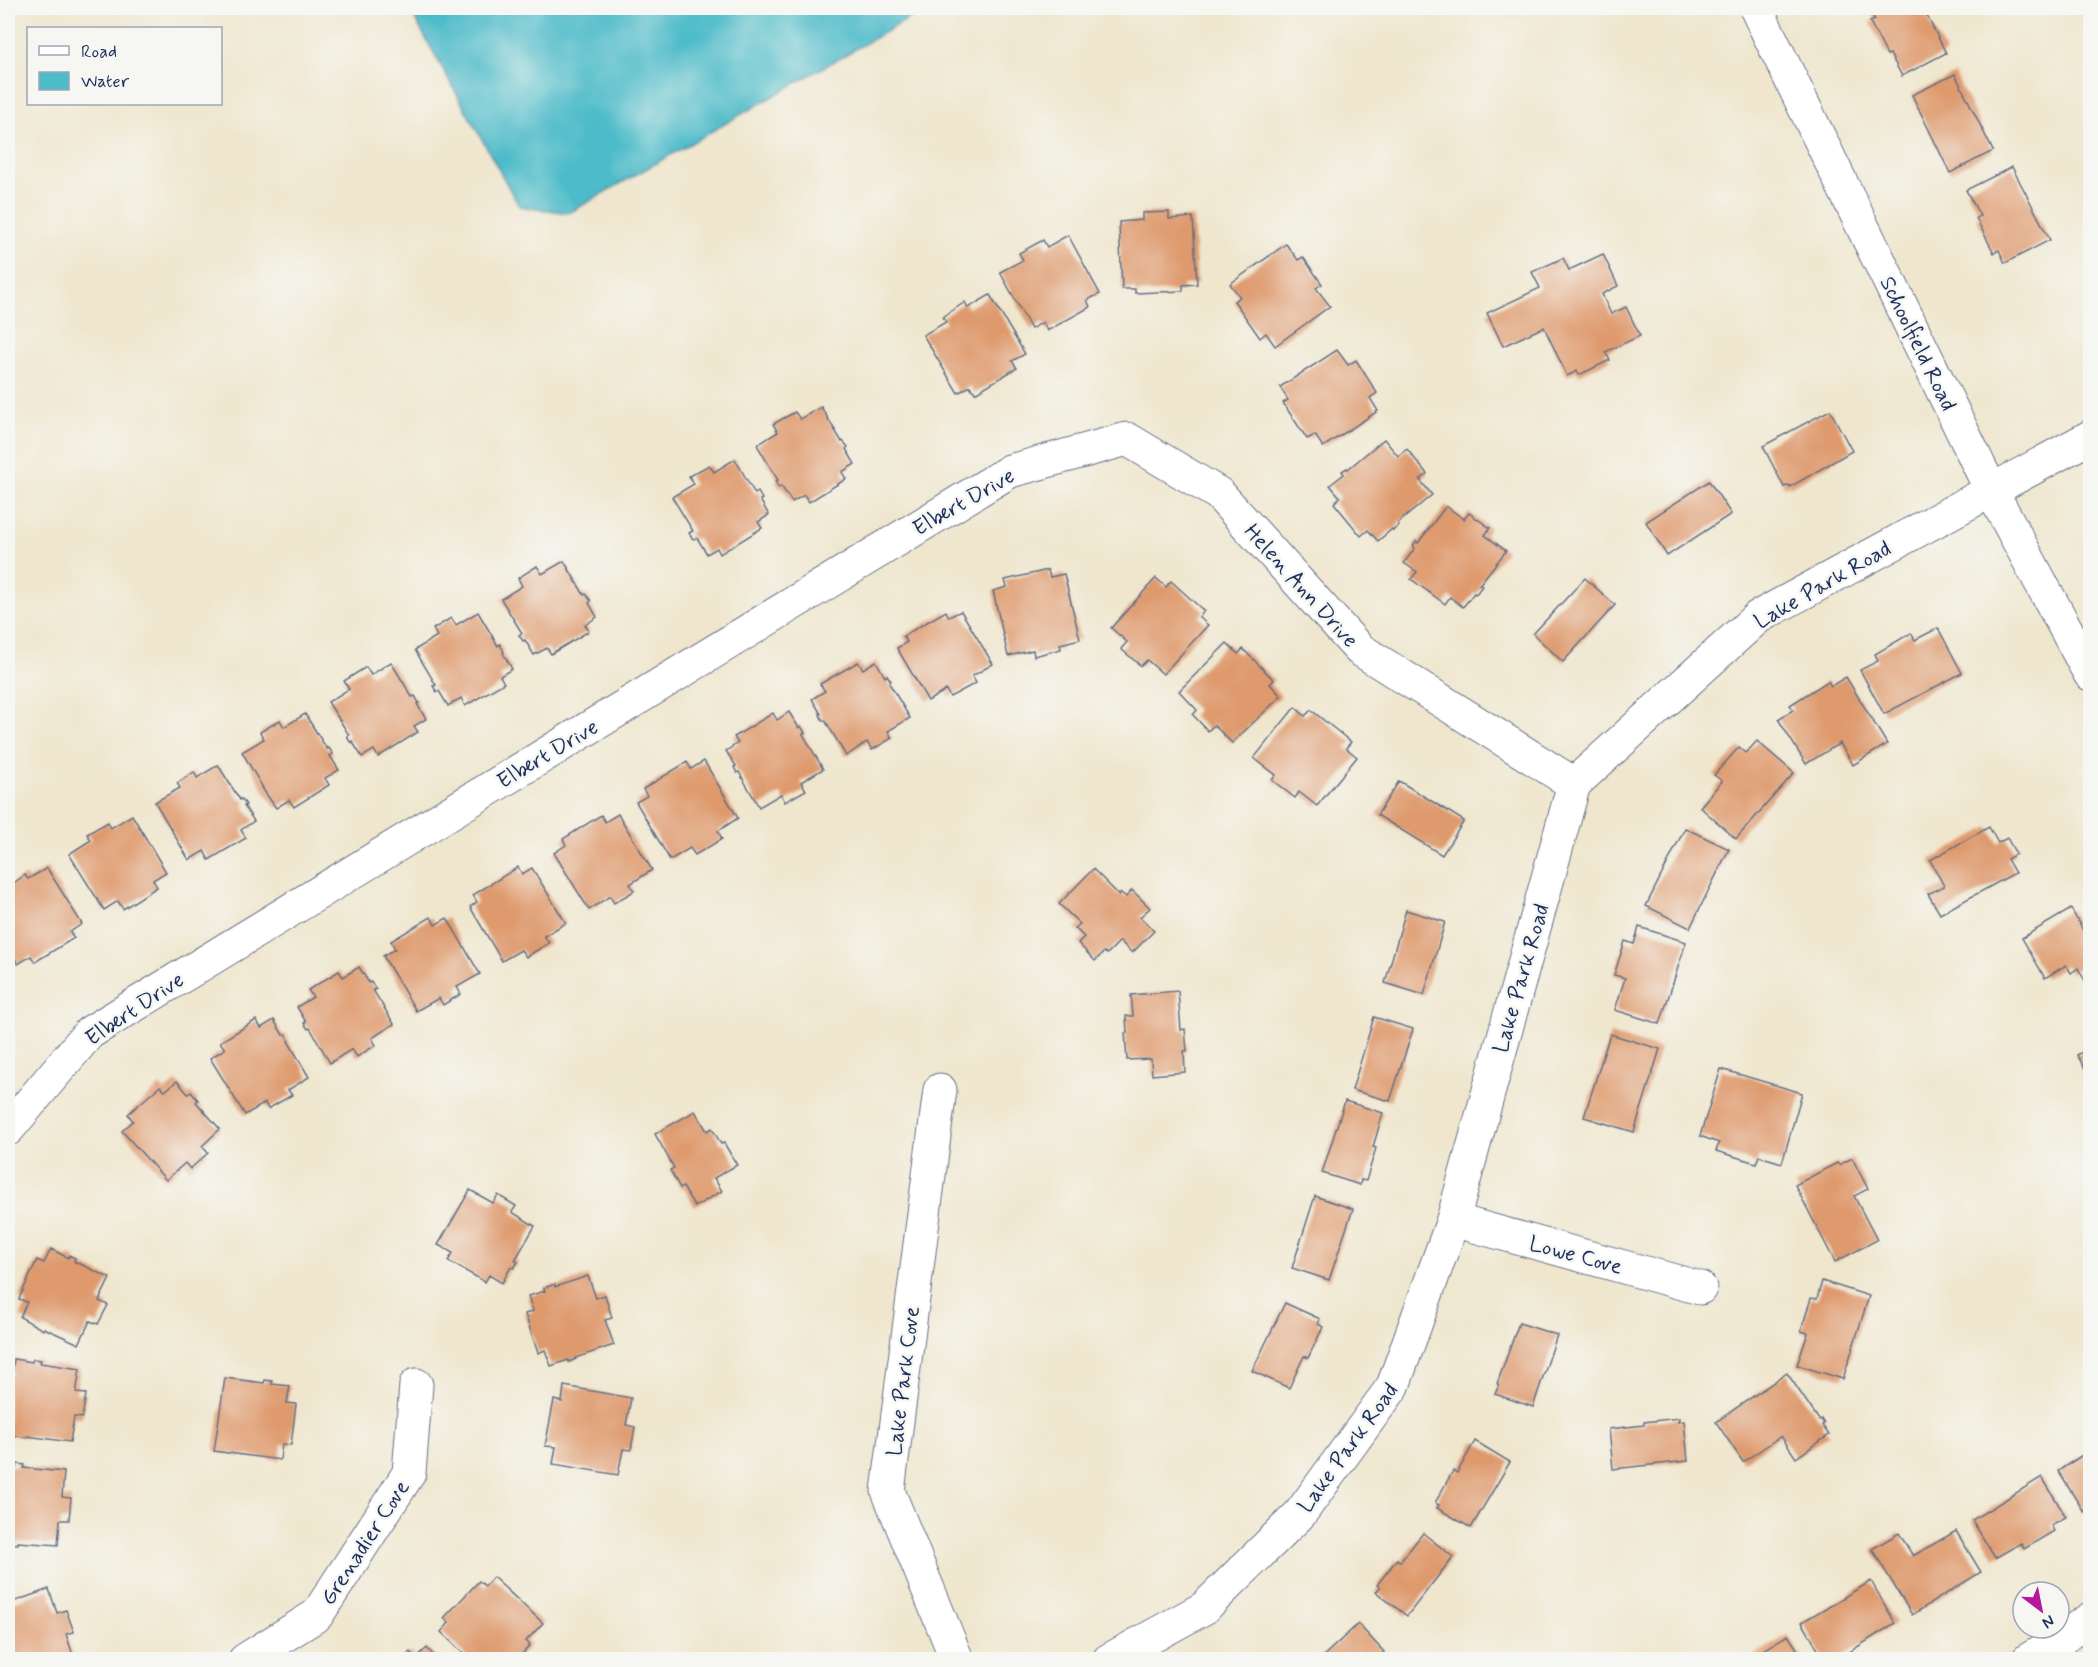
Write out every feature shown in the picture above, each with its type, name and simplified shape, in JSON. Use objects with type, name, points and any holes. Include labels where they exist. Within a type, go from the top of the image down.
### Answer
[{"type":"street","name":"Schoolfield Road","points":[[1756,8],[1991,490],[2091,674]]},
{"type":"street","name":"Lake Park Road","points":[[1109,1659],[1203,1608],[1300,1514],[1393,1386],[1453,1220],[1574,784],[1758,617],[2091,437]]},
{"type":"street","name":"Helen Ann Drive","points":[[1126,439],[1219,494],[1359,649],[1574,784]]},
{"type":"street","name":"Elbert Drive","points":[[8,1129],[89,1033],[1010,471],[1126,439]]},
{"type":"street","name":"Lake Park Cove","points":[[940,1090],[888,1491],[957,1659]]},
{"type":"street","name":"Lowe Cove","points":[[1453,1220],[1700,1288]]},
{"type":"street","name":"Grenadier Cove","points":[[245,1659],[317,1615],[409,1473],[416,1386]]},
{"type":"street","points":[[2048,1655],[2091,1620]]},
{"type":"water","points":[[409,8],[927,8],[569,213],[519,206]]},
{"type":"building","points":[[1868,8],[1923,8],[1946,53],[1902,76],[1890,54],[1887,55],[1870,22],[1875,20]]},
{"type":"building","points":[[1955,74],[1993,151],[1950,173],[1912,95]]},
{"type":"building","points":[[2012,167],[2050,240],[2005,263],[1999,250],[1994,253],[1976,218],[1980,216],[1966,190]]},
{"type":"building","points":[[1169,212],[1169,219],[1193,217],[1197,284],[1183,285],[1183,291],[1135,293],[1135,289],[1122,289],[1119,222],[1142,220],[1142,213]]},
{"type":"building","points":[[1068,235],[1100,294],[1087,300],[1090,307],[1047,331],[1043,322],[1031,329],[1000,272],[1023,260],[1019,253],[1043,240],[1047,247]]},
{"type":"building","points":[[1286,244],[1298,260],[1303,257],[1322,284],[1316,288],[1330,306],[1275,346],[1266,333],[1260,338],[1234,301],[1240,297],[1230,284]]},
{"type":"building","points":[[1603,254],[1618,286],[1602,294],[1611,314],[1626,307],[1640,336],[1605,352],[1610,360],[1579,375],[1577,371],[1567,376],[1544,327],[1503,346],[1487,313],[1540,288],[1532,272],[1563,258],[1569,270]]},
{"type":"building","points":[[990,295],[1025,354],[1012,361],[1017,368],[975,393],[970,386],[958,393],[923,335],[946,322],[943,317],[965,302],[968,308]]},
{"type":"building","points":[[1337,350],[1348,365],[1356,360],[1377,393],[1370,398],[1378,411],[1323,447],[1315,435],[1307,439],[1283,403],[1288,400],[1280,387]]},
{"type":"building","points":[[821,407],[842,442],[848,447],[846,449],[855,464],[842,472],[846,479],[809,502],[804,495],[792,502],[781,486],[779,488],[775,481],[778,480],[757,445],[778,432],[773,424],[795,412],[800,419]]},
{"type":"building","points":[[1830,410],[1852,451],[1790,487],[1789,485],[1784,487],[1763,446]]},
{"type":"building","points":[[1384,439],[1398,456],[1407,449],[1427,474],[1420,480],[1432,495],[1398,523],[1399,525],[1393,531],[1392,529],[1378,541],[1368,530],[1361,536],[1334,503],[1340,497],[1330,485],[1344,474],[1342,471],[1348,469]]},
{"type":"building","points":[[735,459],[755,494],[758,492],[769,515],[758,522],[762,528],[720,554],[717,548],[707,554],[697,538],[693,539],[689,533],[693,531],[672,497],[694,484],[689,476],[709,465],[714,472]]},
{"type":"building","points":[[1709,481],[1731,514],[1667,556],[1646,522]]},
{"type":"building","points":[[1446,506],[1464,519],[1469,513],[1490,528],[1485,535],[1506,551],[1479,585],[1482,586],[1476,594],[1474,593],[1463,607],[1450,597],[1445,604],[1411,579],[1417,572],[1404,563],[1415,548],[1413,547],[1416,541],[1418,543]]},
{"type":"building","points":[[564,561],[584,595],[586,594],[591,601],[589,603],[597,617],[585,625],[589,631],[551,654],[547,648],[534,655],[519,635],[522,633],[501,599],[522,586],[518,578],[537,566],[542,574]]},
{"type":"building","points":[[1048,570],[1050,577],[1064,574],[1080,639],[1060,644],[1061,649],[1034,656],[1033,650],[1008,656],[993,591],[1007,587],[1005,580]]},
{"type":"building","points":[[1156,578],[1166,587],[1171,581],[1204,611],[1199,617],[1208,625],[1163,674],[1147,660],[1141,666],[1121,649],[1127,642],[1111,628]]},
{"type":"building","points":[[1585,578],[1615,605],[1563,662],[1533,634]]},
{"type":"building","points":[[946,611],[949,617],[961,611],[993,664],[972,676],[976,683],[950,697],[946,690],[928,701],[897,648],[907,642],[903,636]]},
{"type":"building","points":[[478,612],[498,646],[500,644],[512,669],[500,676],[504,683],[465,706],[461,698],[448,706],[433,686],[436,685],[415,650],[437,636],[433,629],[451,618],[456,625]]},
{"type":"building","points":[[1938,628],[1962,673],[1884,714],[1860,670],[1878,661],[1875,654],[1911,633],[1915,640]]},
{"type":"building","points":[[1227,643],[1238,654],[1243,649],[1274,680],[1270,684],[1281,696],[1232,743],[1214,725],[1208,731],[1193,715],[1197,710],[1179,691]]},
{"type":"building","points":[[876,661],[885,677],[887,675],[891,681],[889,683],[910,718],[888,731],[892,738],[872,750],[867,742],[846,756],[825,720],[823,721],[812,699],[825,691],[820,684],[858,662],[863,669]]},
{"type":"building","points":[[391,662],[412,697],[415,696],[426,719],[414,726],[418,732],[378,757],[374,750],[362,757],[352,741],[350,742],[347,736],[349,735],[328,702],[349,689],[344,681],[366,667],[371,675]]},
{"type":"building","points":[[1846,677],[1887,744],[1853,765],[1840,743],[1806,764],[1778,719],[1793,710],[1790,705],[1828,681],[1831,686]]},
{"type":"building","points":[[1295,707],[1305,716],[1311,710],[1351,742],[1346,748],[1357,757],[1317,806],[1299,792],[1295,798],[1272,780],[1276,775],[1254,758]]},
{"type":"building","points":[[789,712],[799,728],[801,726],[805,733],[803,734],[823,769],[801,782],[806,790],[785,802],[781,794],[759,807],[726,751],[738,743],[734,737],[773,713],[777,720]]},
{"type":"building","points":[[305,714],[327,749],[329,748],[333,754],[330,756],[339,770],[325,778],[329,785],[294,807],[289,800],[276,808],[242,752],[264,739],[260,732],[280,720],[284,727]]},
{"type":"building","points":[[1757,741],[1794,773],[1736,839],[1700,807],[1722,781],[1714,775],[1739,747],[1746,753]]},
{"type":"building","points":[[704,761],[738,818],[718,831],[722,839],[695,855],[690,848],[670,860],[636,802],[647,796],[643,789],[687,762],[691,769]]},
{"type":"building","points":[[218,765],[240,800],[242,799],[246,805],[244,806],[254,821],[241,830],[246,838],[209,860],[204,851],[189,860],[155,802],[180,788],[177,783],[194,772],[197,778]]},
{"type":"building","points":[[1399,781],[1464,821],[1442,855],[1377,815]]},
{"type":"building","points":[[618,814],[652,870],[630,884],[634,891],[614,903],[610,896],[589,910],[554,853],[566,845],[563,839],[601,815],[605,822]]},
{"type":"building","points":[[132,815],[166,872],[153,880],[157,887],[123,909],[118,901],[104,910],[69,854],[91,840],[87,834],[108,822],[111,828]]},
{"type":"building","points":[[1989,827],[1998,843],[2007,838],[2016,854],[2007,859],[2015,873],[1940,914],[1928,894],[1944,886],[1930,860]]},
{"type":"building","points":[[1685,828],[1729,849],[1690,928],[1646,906]]},
{"type":"building","points":[[518,867],[522,874],[532,868],[566,923],[544,936],[549,943],[526,957],[521,950],[502,961],[470,907],[477,902],[473,895]]},
{"type":"building","points":[[47,868],[82,924],[70,932],[74,938],[35,962],[31,956],[18,964],[8,947],[8,887],[25,875],[28,879]]},
{"type":"building","points":[[1093,869],[1119,895],[1121,893],[1126,897],[1132,890],[1150,908],[1140,917],[1154,931],[1132,953],[1120,941],[1107,954],[1104,952],[1095,961],[1078,943],[1084,937],[1075,928],[1080,924],[1059,904]]},
{"type":"building","points":[[2071,909],[2090,943],[2090,990],[2078,968],[2071,973],[2066,965],[2045,978],[2022,938]]},
{"type":"building","points":[[1406,910],[1445,922],[1424,995],[1385,983]]},
{"type":"building","points":[[431,917],[435,925],[447,918],[480,974],[457,987],[461,994],[443,1005],[439,998],[416,1011],[383,956],[395,949],[391,941]]},
{"type":"building","points":[[1639,927],[1686,942],[1660,1024],[1615,1010],[1625,978],[1614,975],[1625,941],[1634,944]]},
{"type":"building","points":[[359,967],[369,983],[371,982],[376,989],[373,990],[394,1024],[372,1038],[376,1045],[357,1057],[352,1049],[330,1063],[310,1028],[308,1029],[304,1023],[306,1022],[297,1007],[313,997],[308,990],[339,971],[343,977]]},
{"type":"building","points":[[1178,991],[1181,1030],[1185,1029],[1187,1051],[1184,1051],[1185,1072],[1152,1075],[1151,1059],[1127,1060],[1126,1016],[1133,1016],[1131,995]]},
{"type":"building","points":[[1374,1017],[1413,1029],[1390,1101],[1352,1090]]},
{"type":"building","points":[[256,1020],[261,1028],[274,1020],[283,1035],[286,1034],[309,1077],[288,1090],[292,1095],[268,1109],[265,1103],[245,1115],[210,1058],[225,1049],[220,1042]]},
{"type":"building","points":[[1610,1034],[1660,1049],[1634,1132],[1584,1117]]},
{"type":"building","points":[[2090,1047],[2090,1077],[2077,1055]]},
{"type":"building","points":[[1721,1069],[1802,1093],[1782,1163],[1759,1156],[1756,1163],[1716,1151],[1719,1143],[1700,1136]]},
{"type":"building","points":[[177,1081],[188,1094],[191,1092],[198,1100],[196,1102],[220,1129],[202,1146],[208,1153],[190,1169],[185,1163],[166,1180],[122,1131],[133,1121],[128,1114],[160,1086],[165,1091]]},
{"type":"building","points":[[1345,1101],[1383,1113],[1366,1181],[1361,1180],[1360,1185],[1322,1173]]},
{"type":"building","points":[[695,1111],[707,1131],[712,1128],[721,1144],[724,1143],[737,1165],[714,1178],[722,1191],[695,1207],[670,1170],[674,1168],[655,1134]]},
{"type":"building","points":[[1852,1158],[1868,1189],[1854,1196],[1877,1240],[1835,1262],[1795,1185],[1837,1163],[1839,1165]]},
{"type":"building","points":[[470,1190],[493,1203],[498,1195],[516,1206],[512,1212],[535,1226],[515,1260],[518,1262],[514,1268],[511,1267],[502,1283],[489,1275],[485,1282],[448,1261],[453,1253],[438,1245]]},
{"type":"building","points":[[1315,1196],[1353,1209],[1329,1280],[1292,1268]]},
{"type":"building","points":[[51,1249],[68,1258],[69,1255],[75,1258],[74,1261],[110,1278],[99,1301],[108,1305],[98,1324],[90,1321],[79,1344],[44,1328],[43,1330],[20,1317],[27,1302],[19,1299],[37,1260],[44,1263]]},
{"type":"building","points":[[588,1276],[596,1298],[605,1295],[612,1318],[605,1320],[614,1345],[569,1362],[568,1360],[551,1366],[545,1350],[538,1353],[525,1314],[533,1311],[528,1296],[545,1291],[544,1288],[555,1284],[555,1287]]},
{"type":"building","points":[[1822,1281],[1869,1296],[1843,1379],[1797,1365],[1808,1333],[1801,1331],[1811,1298],[1817,1299]]},
{"type":"building","points":[[1285,1303],[1320,1319],[1318,1324],[1323,1327],[1308,1358],[1304,1356],[1289,1388],[1252,1371]]},
{"type":"building","points":[[1519,1323],[1557,1335],[1533,1407],[1495,1394]]},
{"type":"building","points":[[14,1359],[32,1362],[33,1359],[41,1360],[40,1363],[80,1369],[76,1393],[86,1394],[82,1418],[74,1417],[70,1442],[8,1434],[8,1374],[12,1375]]},
{"type":"building","points":[[1787,1373],[1819,1420],[1821,1419],[1829,1435],[1796,1458],[1781,1436],[1743,1462],[1716,1422]]},
{"type":"building","points":[[225,1378],[264,1383],[265,1380],[272,1381],[272,1384],[290,1386],[287,1403],[296,1404],[291,1445],[282,1444],[280,1460],[214,1451]]},
{"type":"building","points":[[564,1386],[631,1398],[626,1425],[635,1427],[631,1450],[623,1449],[618,1475],[553,1464],[556,1447],[545,1446],[554,1400],[562,1402]]},
{"type":"building","points":[[1679,1418],[1678,1422],[1684,1421],[1688,1461],[1613,1469],[1609,1429]]},
{"type":"building","points":[[1475,1441],[1510,1462],[1471,1528],[1437,1508],[1439,1505],[1435,1503],[1453,1471],[1457,1473]]},
{"type":"building","points":[[2090,1450],[2090,1508],[2084,1512],[2058,1471]]},
{"type":"building","points":[[17,1464],[25,1465],[24,1468],[64,1472],[62,1497],[71,1498],[69,1520],[60,1520],[58,1545],[8,1543],[8,1466],[17,1467]]},
{"type":"building","points":[[2042,1477],[2066,1517],[2051,1525],[2054,1531],[2024,1549],[2021,1543],[1995,1558],[1972,1520]]},
{"type":"building","points":[[1956,1531],[1981,1572],[1912,1615],[1872,1549],[1899,1533],[1913,1556]]},
{"type":"building","points":[[1423,1533],[1453,1557],[1407,1616],[1376,1592],[1380,1587],[1377,1585],[1397,1559],[1400,1562]]},
{"type":"building","points":[[493,1577],[543,1623],[526,1641],[530,1645],[517,1660],[470,1660],[441,1632],[449,1623],[444,1618],[479,1581],[485,1586]]},
{"type":"building","points":[[1871,1581],[1895,1623],[1837,1660],[1824,1660],[1802,1622]]},
{"type":"building","points":[[49,1589],[57,1613],[66,1610],[74,1632],[66,1634],[74,1658],[8,1660],[8,1601],[10,1603]]},
{"type":"building","points":[[1358,1624],[1384,1652],[1375,1660],[1319,1660]]},
{"type":"building","points":[[1788,1635],[1804,1660],[1746,1660]]},
{"type":"building","points":[[427,1648],[438,1660],[402,1660],[410,1652],[416,1658]]}]
